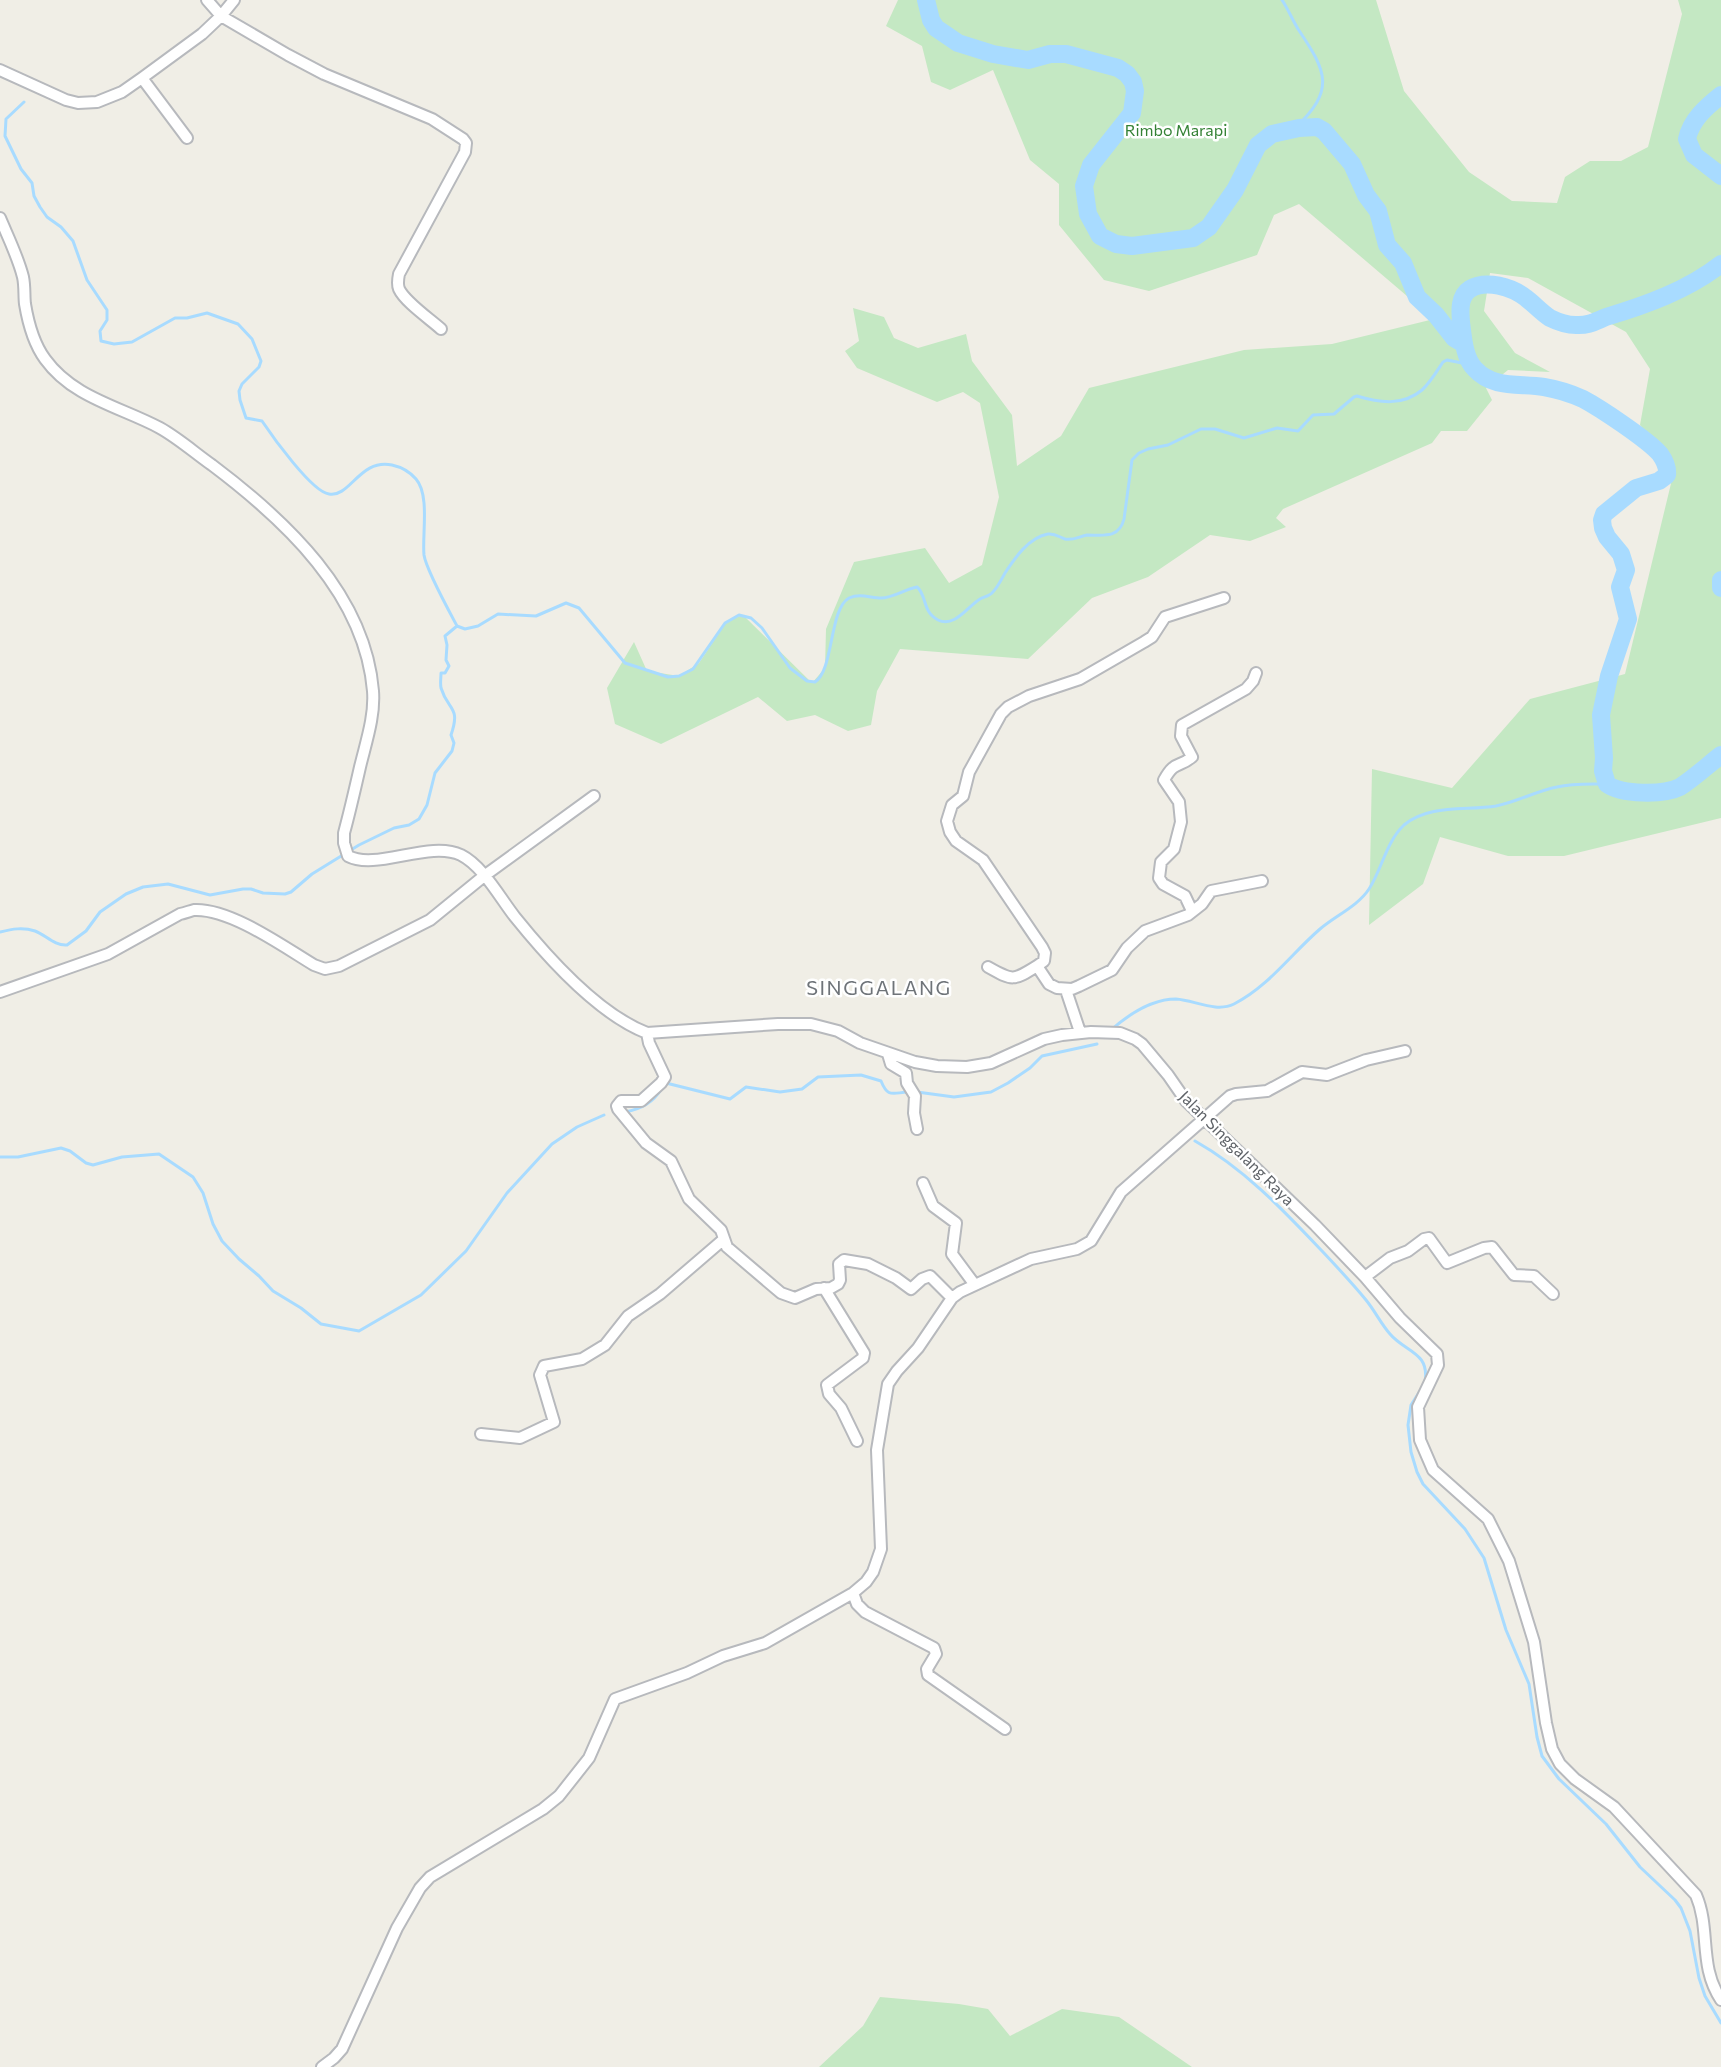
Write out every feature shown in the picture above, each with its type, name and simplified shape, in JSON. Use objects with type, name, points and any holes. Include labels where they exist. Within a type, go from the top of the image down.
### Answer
[{"type":"street","points":[[207,0],[221,16],[288,56],[324,74],[432,119],[463,139],[466,144],[465,152],[399,274],[398,281],[399,288],[405,296],[441,329]]},
{"type":"street","points":[[0,70],[66,100],[88,103],[106,100],[142,78],[202,34],[234,0]]},
{"type":"street","points":[[142,78],[187,138]]},
{"type":"street","points":[[0,218],[24,278],[29,324],[44,358],[63,379],[97,400],[162,429],[227,477],[301,542],[339,592],[363,645],[373,692],[368,736],[344,833],[348,856],[362,860],[445,851],[459,854],[477,867],[516,918],[560,967],[608,1012],[629,1026],[647,1034],[665,1077],[641,1101],[621,1101],[617,1106],[618,1109],[646,1143],[671,1161],[689,1199],[722,1230],[727,1247],[786,1295],[798,1298],[816,1289],[834,1287],[840,1280],[839,1264],[844,1260],[868,1264],[896,1278],[911,1290],[922,1279],[932,1277],[952,1298]]},
{"type":"street","points":[[988,967],[1004,976],[1017,978],[1044,961],[1045,953],[983,860],[956,841],[946,821],[952,805],[963,796],[969,772],[1001,714],[1008,707],[1029,696],[1080,680],[1152,637],[1165,617],[1224,598]]},
{"type":"street","points":[[1192,911],[1185,896],[1163,884],[1159,878],[1161,862],[1174,849],[1180,822],[1179,802],[1165,783],[1164,778],[1174,765],[1192,757],[1181,736],[1182,725],[1246,689],[1256,674]]},
{"type":"street","points":[[0,992],[108,954],[180,914],[193,910],[228,917],[257,931],[314,965],[325,969],[339,966],[430,920],[484,876],[594,796]]},
{"type":"street","points":[[1037,966],[1049,984],[1057,988],[1066,990],[1080,986],[1112,970],[1126,948],[1145,931],[1192,911],[1206,899],[1211,891],[1262,881]]},
{"type":"street","points":[[1066,990],[1080,1032]]},
{"type":"street","name":"Jalan Singgalang Raya","points":[[647,1034],[778,1024],[811,1024],[838,1031],[860,1043],[915,1062],[937,1066],[967,1067],[991,1064],[1044,1039],[1080,1032],[1120,1033],[1142,1044],[1186,1101],[1315,1225],[1365,1277],[1400,1318],[1434,1350],[1438,1358],[1438,1365],[1418,1407],[1420,1440],[1433,1470],[1488,1519],[1509,1561],[1534,1642],[1552,1749],[1560,1764],[1575,1779],[1614,1807],[1696,1895],[1701,1912],[1707,1968],[1712,1986],[1721,2000]]},
{"type":"street","points":[[322,2067],[342,2049],[397,1928],[420,1888],[430,1877],[543,1809],[559,1796],[589,1758],[615,1699],[723,1656],[765,1643],[853,1593],[866,1582],[873,1572],[881,1549],[877,1450],[888,1384],[918,1348],[952,1298],[1031,1259],[1077,1248],[1091,1241],[1121,1192],[1233,1095],[1267,1091],[1302,1072],[1327,1075],[1366,1060],[1405,1051]]},
{"type":"street","points":[[888,1054],[891,1064],[906,1073],[907,1083],[915,1096],[914,1113],[917,1129]]},
{"type":"street","points":[[923,1183],[933,1206],[956,1223],[952,1254],[975,1285]]},
{"type":"street","points":[[1365,1277],[1389,1258],[1408,1251],[1429,1238],[1447,1263],[1492,1247],[1514,1275],[1534,1276],[1553,1294]]},
{"type":"street","points":[[481,1434],[520,1438],[554,1422],[540,1376],[544,1366],[582,1359],[605,1345],[628,1316],[660,1294],[723,1239]]},
{"type":"street","points":[[824,1288],[864,1353],[863,1358],[827,1385],[829,1394],[841,1408],[857,1441]]},
{"type":"street","points":[[853,1593],[857,1604],[865,1612],[934,1648],[936,1654],[927,1669],[928,1675],[1005,1729]]},
{"type":"green space","name":"Rimbo Marapi","points":[[898,0],[1376,0],[1404,91],[1469,172],[1512,201],[1557,203],[1565,177],[1590,161],[1621,161],[1648,147],[1682,14],[1678,0],[1721,0],[1721,818],[1564,856],[1508,856],[1440,837],[1423,884],[1369,925],[1372,769],[1452,788],[1530,699],[1625,674],[1675,467],[1640,425],[1650,369],[1626,332],[1528,278],[1490,273],[1484,311],[1515,353],[1550,372],[1508,370],[1486,388],[1492,400],[1467,431],[1441,431],[1432,443],[1283,509],[1276,518],[1286,527],[1250,541],[1210,535],[1148,577],[1092,598],[1028,659],[900,649],[877,691],[871,725],[848,731],[815,715],[787,721],[758,697],[661,744],[615,724],[607,688],[634,642],[647,671],[679,676],[699,663],[727,621],[743,615],[812,683],[825,668],[826,629],[854,562],[925,548],[949,583],[982,565],[999,497],[980,403],[963,392],[937,402],[857,368],[845,351],[859,341],[853,308],[884,317],[894,338],[918,348],[966,334],[972,361],[1012,415],[1017,466],[1061,436],[1089,388],[1244,350],[1332,344],[1434,319],[1299,204],[1274,215],[1257,255],[1149,291],[1104,280],[1059,225],[1059,184],[1030,160],[993,70],[950,90],[931,82],[922,46],[886,26]]},
{"type":"green space","points":[[880,1997],[988,2009],[1010,2036],[1062,2009],[1119,2017],[1192,2067],[819,2067],[863,2026]]},
{"type":"waterway","points":[[926,0],[931,20],[936,28],[958,43],[993,54],[1028,60],[1050,54],[1066,54],[1118,68],[1133,82],[1135,91],[1132,113],[1091,165],[1084,186],[1088,214],[1100,236],[1116,244],[1132,246],[1193,238],[1209,227],[1235,190],[1258,145],[1272,134],[1317,127],[1324,131],[1352,164],[1366,195],[1378,211],[1387,245],[1403,263],[1417,297],[1436,315],[1454,338],[1464,344]]},
{"type":"waterway","points":[[1282,0],[1316,57],[1323,80],[1316,103],[1294,129]]},
{"type":"waterway","points":[[1721,95],[1696,120],[1687,139],[1694,155],[1721,176]]},
{"type":"waterway","points":[[24,102],[6,119],[5,136],[21,169],[32,183],[34,196],[40,207],[47,217],[61,227],[73,241],[87,280],[107,310],[107,320],[100,331],[101,341],[114,344],[132,342],[175,318],[187,318],[207,313],[238,324],[252,339],[261,361],[259,367],[242,384],[239,391],[246,418],[262,421],[313,484],[322,491],[336,494],[364,472],[381,464],[399,467],[416,479],[423,495],[424,555],[438,590],[457,626],[465,629],[478,626],[498,614],[536,616],[566,603],[579,608],[625,663],[668,677],[679,676],[693,669],[725,623],[739,615],[751,618],[762,628],[790,668],[807,681],[815,682],[826,665],[838,614],[849,598],[861,596],[886,598],[917,587],[929,613],[938,620],[950,621],[956,619],[975,602],[992,593],[1018,555],[1035,539],[1048,534],[1074,539],[1087,535],[1114,533],[1122,525],[1124,519],[1132,460],[1139,453],[1168,445],[1201,429],[1215,429],[1244,438],[1277,428],[1298,431],[1313,415],[1334,414],[1357,396],[1391,402],[1407,399],[1425,387],[1443,362],[1447,360],[1472,365]]},
{"type":"waterway","points":[[1721,264],[1695,282],[1666,296],[1584,325],[1563,323],[1553,319],[1520,294],[1491,285],[1476,286],[1466,292],[1460,313],[1466,353],[1471,364],[1482,375],[1498,382],[1549,388],[1583,399],[1645,441],[1660,454],[1666,464],[1667,475],[1659,481],[1636,488],[1604,514],[1602,520],[1607,537],[1621,554],[1626,570],[1620,587],[1628,619],[1609,676],[1601,715],[1603,771],[1607,784],[1613,788],[1632,792],[1673,790],[1721,755]]},
{"type":"waterway","points":[[1721,580],[1721,588]]},
{"type":"waterway","points":[[0,932],[18,929],[31,930],[58,944],[67,945],[86,931],[100,912],[126,894],[143,887],[168,884],[210,895],[243,889],[285,894],[359,845],[419,819],[427,805],[435,773],[452,751],[454,743],[451,735],[455,719],[454,713],[441,688],[441,673],[445,673],[449,666],[446,660],[445,636],[457,626]]},
{"type":"waterway","points":[[1111,1030],[1133,1014],[1158,1002],[1176,999],[1220,1007],[1234,1004],[1247,997],[1269,979],[1320,929],[1353,906],[1364,895],[1393,839],[1404,825],[1414,818],[1436,811],[1496,806],[1563,786],[1607,784]]},
{"type":"waterway","points":[[917,1092],[954,1097],[991,1092],[1030,1068],[1042,1056],[1097,1044]]},
{"type":"waterway","points":[[666,1083],[730,1099],[746,1087],[780,1092],[802,1089],[818,1077],[861,1075],[881,1081],[888,1092],[908,1092]]},
{"type":"waterway","points":[[625,1112],[646,1104],[655,1098],[662,1088]]},
{"type":"waterway","points":[[0,1157],[18,1157],[61,1148],[93,1165],[122,1157],[159,1154],[193,1177],[203,1193],[213,1224],[222,1241],[273,1291],[301,1308],[321,1324],[359,1331],[421,1295],[466,1251],[507,1193],[552,1144],[577,1127],[604,1115]]},
{"type":"waterway","points":[[1195,1141],[1247,1178],[1309,1237],[1361,1294],[1390,1334],[1420,1358],[1426,1372],[1425,1382]]},
{"type":"waterway","points":[[1420,1391],[1411,1405],[1408,1425],[1411,1452],[1417,1472],[1423,1484],[1465,1529],[1484,1558],[1506,1630],[1529,1684],[1542,1756],[1559,1779],[1606,1824],[1640,1867],[1681,1908],[1690,1931],[1705,1996],[1721,2023]]},
{"type":"district","name":"SINGGALANG","points":[[879,988]]}]
